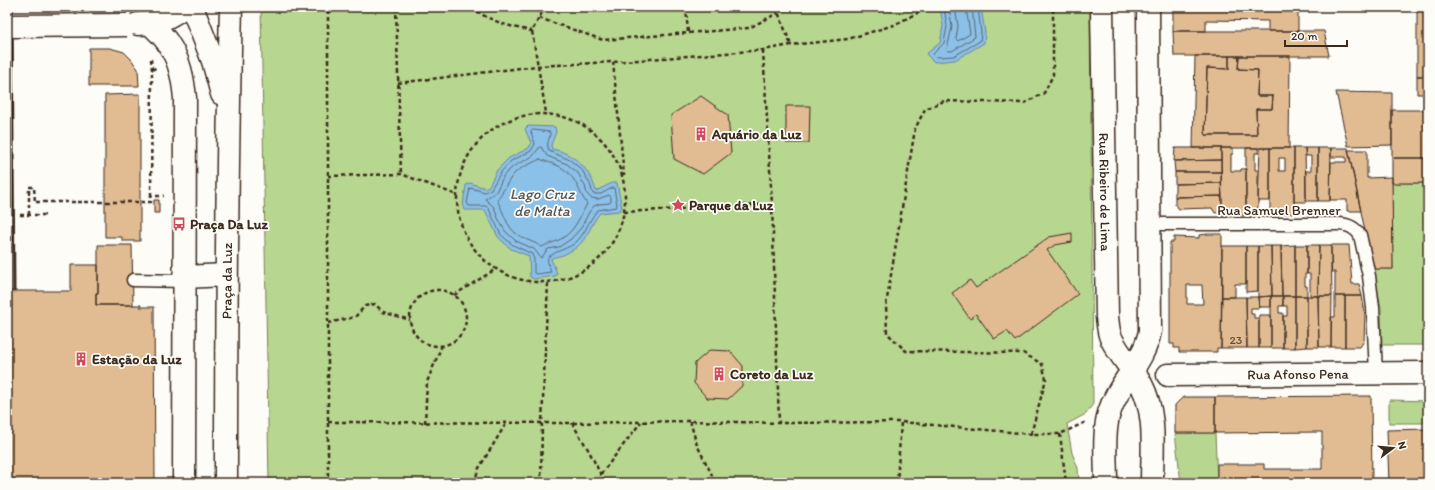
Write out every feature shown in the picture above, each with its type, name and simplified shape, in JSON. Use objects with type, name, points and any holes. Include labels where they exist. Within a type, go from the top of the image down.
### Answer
[{"type":"street","points":[[7,26],[150,24],[174,14],[184,7]]},
{"type":"street","points":[[192,7],[213,61],[228,114]]},
{"type":"street","name":"Praça da Luz","points":[[226,483],[226,275],[231,7]]},
{"type":"street","name":"Rua Ribeiro de Lima","points":[[1102,7],[1107,317],[1110,336],[1132,370],[1148,399],[1152,417],[1152,483]]},
{"type":"street","points":[[1106,483],[1106,426],[1109,412],[1125,381],[1141,357],[1148,341],[1150,331],[1148,7]]},
{"type":"street","points":[[150,24],[169,44],[176,57],[182,75],[185,98],[184,483]]},
{"type":"street","points":[[184,279],[226,275]]},
{"type":"street","points":[[1148,341],[1168,375],[1152,417]]},
{"type":"street","name":"Rua Afonso Pena","points":[[1168,375],[1428,373]]},
{"type":"lane","name":"Rua Samuel Brenner","points":[[1149,224],[1339,224],[1350,226],[1360,235],[1368,276],[1373,308],[1376,374]]},
{"type":"lane","points":[[133,280],[184,279]]},
{"type":"path","points":[[328,7],[328,483]]},
{"type":"path","points":[[396,7],[401,174]]},
{"type":"path","points":[[471,7],[482,16],[510,26],[532,31]]},
{"type":"path","points":[[545,7],[532,31],[546,113]]},
{"type":"path","points":[[686,7],[688,34]]},
{"type":"path","points":[[776,7],[791,45]]},
{"type":"path","points":[[398,83],[537,66],[613,62],[763,50],[791,45],[848,39],[894,25],[929,7]]},
{"type":"path","points":[[1030,434],[1046,379],[1042,364],[1023,352],[906,351],[887,333],[886,305],[915,129],[925,109],[944,101],[1025,103],[1044,93],[1053,75],[1053,7]]},
{"type":"path","points":[[539,18],[603,40],[749,28],[778,13]]},
{"type":"path","points":[[763,50],[772,204],[779,423]]},
{"type":"path","points":[[151,196],[152,70],[176,57]]},
{"type":"path","points":[[613,62],[626,197],[619,230],[610,246],[598,260],[583,271],[566,279],[548,282],[529,282],[512,277],[496,269],[479,255],[467,237],[459,217],[457,195],[460,176],[467,158],[477,142],[492,129],[508,120],[526,114],[546,113],[564,116],[582,123],[597,134],[610,148],[619,164],[624,182]]},
{"type":"path","points":[[328,176],[401,174],[457,195]]},
{"type":"path","points":[[29,215],[29,187],[34,187],[35,202],[146,202]]},
{"type":"path","points":[[624,212],[772,204]]},
{"type":"path","points":[[20,215],[45,215]]},
{"type":"path","points":[[454,295],[496,269]]},
{"type":"path","points":[[542,483],[542,423],[548,282]]},
{"type":"path","points":[[437,289],[446,290],[461,301],[465,310],[466,319],[464,329],[459,337],[452,342],[442,345],[433,345],[425,342],[413,329],[410,320],[414,302],[428,291],[437,289]]},
{"type":"path","points":[[328,323],[355,317],[365,306],[375,304],[383,312],[410,320]]},
{"type":"path","points":[[425,423],[427,382],[442,345]]},
{"type":"path","points":[[328,422],[901,422],[1030,434],[1060,434],[1109,412]]},
{"type":"path","points":[[690,421],[697,445],[716,483]]},
{"type":"path","points":[[474,483],[479,468],[508,422]]},
{"type":"path","points":[[600,474],[641,422]]},
{"type":"path","points":[[897,483],[901,422]]},
{"type":"path","points":[[571,423],[589,451],[604,483]]},
{"type":"path","points":[[1060,434],[1066,483]]},
{"type":"green space","name":"Parque da Luz","points":[[261,7],[1090,7],[1093,404],[1086,414],[1067,424],[1072,453],[1078,468],[1079,483],[269,483]]},
{"type":"green space","points":[[1392,183],[1428,183],[1428,345],[1382,345],[1381,307],[1373,269],[1393,269]]},
{"type":"green space","points":[[1389,400],[1428,401],[1428,423],[1389,423]]},
{"type":"green space","points":[[1175,433],[1215,433],[1217,483],[1181,483]]},
{"type":"water","points":[[940,7],[981,7],[985,33],[984,43],[955,60],[934,62],[926,54],[940,43],[943,26]]},
{"type":"water","name":"Lago Cruz de Malta","points":[[528,126],[555,127],[556,132],[551,145],[552,149],[567,154],[580,163],[590,176],[596,191],[612,183],[617,183],[622,208],[619,211],[600,213],[584,239],[577,247],[563,255],[553,257],[551,259],[557,273],[555,276],[534,279],[530,277],[529,256],[511,249],[498,237],[485,210],[465,210],[463,204],[466,185],[470,183],[485,188],[489,186],[497,170],[509,158],[529,148],[531,143],[525,129]]},
{"type":"building","points":[[1173,7],[1294,7],[1294,10],[1298,10],[1298,31],[1268,31],[1268,21],[1206,20],[1206,31],[1173,31]]},
{"type":"building","points":[[1417,7],[1427,7],[1428,76],[1417,76]]},
{"type":"building","points":[[1173,31],[1324,31],[1329,56],[1174,56]]},
{"type":"building","points":[[89,48],[110,48],[124,52],[138,69],[139,86],[89,86]]},
{"type":"building","points":[[1195,56],[1229,56],[1229,69],[1207,68],[1205,135],[1257,135],[1256,109],[1272,109],[1273,96],[1257,96],[1258,70],[1238,69],[1239,56],[1290,56],[1289,148],[1193,148]]},
{"type":"building","points":[[1229,56],[1239,56],[1238,69],[1258,70],[1257,96],[1273,96],[1272,109],[1256,109],[1257,135],[1205,135],[1207,68],[1229,69]]},
{"type":"building","points":[[1417,76],[1428,76],[1428,94],[1417,94]]},
{"type":"building","points":[[1336,92],[1392,93],[1392,145],[1348,146]]},
{"type":"building","points":[[140,94],[140,241],[122,241],[122,237],[105,237],[105,95]]},
{"type":"building","name":"Aquário da Luz","points":[[701,96],[728,115],[731,153],[703,174],[674,159],[671,115]]},
{"type":"building","points":[[786,106],[810,106],[809,143],[786,143]]},
{"type":"building","points":[[1392,110],[1428,110],[1428,158],[1392,158]]},
{"type":"building","points":[[1175,148],[1221,148],[1221,160],[1174,161]]},
{"type":"building","points":[[1221,148],[1233,148],[1233,154],[1231,154],[1231,171],[1241,171],[1241,169],[1246,169],[1246,215],[1222,215]]},
{"type":"building","points":[[1246,148],[1258,148],[1258,153],[1255,153],[1255,170],[1258,170],[1258,214],[1246,215]]},
{"type":"building","points":[[1260,148],[1270,148],[1270,201],[1258,201]]},
{"type":"building","points":[[1270,148],[1294,148],[1294,213],[1270,214]],"holes":[[[1279,158],[1285,158],[1285,171],[1279,171]]]},
{"type":"building","points":[[1294,148],[1305,148],[1306,202],[1294,202]]},
{"type":"building","points":[[1305,148],[1318,148],[1318,201],[1306,201],[1306,171],[1311,171],[1311,156],[1306,156]]},
{"type":"building","points":[[1318,148],[1331,148],[1330,201],[1318,201]]},
{"type":"building","points":[[1331,148],[1348,148],[1361,211],[1347,211],[1347,200],[1330,200],[1331,162],[1346,162],[1346,157],[1331,157]]},
{"type":"building","points":[[1348,150],[1367,150],[1367,178],[1392,177],[1393,269],[1373,269]]},
{"type":"building","points":[[1392,158],[1428,158],[1428,183],[1392,183]]},
{"type":"building","points":[[1221,160],[1221,172],[1175,172],[1174,161]]},
{"type":"building","points":[[1175,172],[1221,172],[1221,183],[1175,184]]},
{"type":"building","points":[[1221,183],[1222,196],[1175,197],[1175,184]]},
{"type":"building","points":[[1222,196],[1222,212],[1215,213],[1212,208],[1179,209],[1175,205],[1175,197]]},
{"type":"building","points":[[154,200],[159,200],[159,213],[154,213]]},
{"type":"building","points":[[1072,233],[1072,242],[1055,245],[1047,250],[1078,294],[1015,341],[1007,331],[994,339],[976,314],[970,319],[952,293],[970,280],[976,288],[1049,237]]},
{"type":"building","points":[[1222,234],[1221,348],[1217,348],[1217,352],[1179,352],[1179,348],[1174,348],[1174,344],[1170,344],[1170,242],[1174,242],[1174,237],[1199,238],[1199,235]],"holes":[[[1187,285],[1202,285],[1203,304],[1187,304]]]},
{"type":"building","points":[[98,245],[132,245],[133,305],[96,305],[96,293],[98,293]]},
{"type":"building","points":[[1295,245],[1295,296],[1282,296],[1281,246]]},
{"type":"building","points":[[1295,245],[1307,245],[1307,274],[1305,274],[1305,286],[1307,286],[1307,296],[1295,296]]},
{"type":"building","points":[[1307,245],[1319,245],[1318,296],[1310,296],[1310,274],[1307,274]]},
{"type":"building","points":[[1319,245],[1331,245],[1332,296],[1318,296]]},
{"type":"building","points":[[1331,245],[1349,245],[1352,284],[1359,284],[1362,296],[1335,296],[1335,272],[1331,272]]},
{"type":"building","points":[[1222,246],[1246,246],[1246,284],[1235,284],[1235,297],[1222,297]]},
{"type":"building","points":[[1246,246],[1258,246],[1258,291],[1246,292]]},
{"type":"building","points":[[1258,246],[1271,246],[1272,296],[1258,297]]},
{"type":"building","points":[[1271,246],[1281,246],[1282,296],[1272,296]]},
{"type":"building","name":"Estação da Luz","points":[[71,265],[98,265],[98,293],[96,293],[96,305],[141,305],[140,307],[154,307],[155,483],[7,483],[7,291],[71,291]]},
{"type":"building","points":[[1271,296],[1283,296],[1283,306],[1279,306],[1279,313],[1283,313],[1283,348],[1271,348]]},
{"type":"building","points":[[1271,296],[1271,307],[1259,307],[1258,297]]},
{"type":"building","points":[[1283,296],[1295,296],[1295,348],[1283,348],[1283,316],[1287,316],[1287,306],[1283,306]]},
{"type":"building","points":[[1295,296],[1307,296],[1307,347],[1295,348]]},
{"type":"building","points":[[1307,296],[1318,296],[1319,347],[1307,347]]},
{"type":"building","points":[[1318,296],[1332,296],[1331,347],[1319,347]]},
{"type":"building","points":[[1335,296],[1345,296],[1345,347],[1331,347],[1331,317],[1335,317]]},
{"type":"building","points":[[1345,296],[1362,296],[1365,314],[1364,341],[1360,347],[1345,347]]},
{"type":"building","points":[[1222,297],[1246,297],[1247,348],[1221,348]]},
{"type":"building","points":[[1246,297],[1258,297],[1259,308],[1251,308],[1251,314],[1254,314],[1254,318],[1259,318],[1259,348],[1247,348]]},
{"type":"building","points":[[1259,315],[1271,315],[1271,348],[1259,348]]},
{"type":"building","name":"Coreto da Luz","points":[[710,350],[730,351],[743,366],[742,386],[728,399],[707,398],[694,383],[695,363]]},
{"type":"building","points":[[1371,396],[1372,483],[1217,483],[1217,464],[1264,464],[1264,469],[1322,469],[1322,432],[1215,433],[1215,397]]},
{"type":"building","points":[[1183,397],[1215,397],[1215,433],[1175,433],[1175,405]]},
{"type":"building","points":[[1428,429],[1428,483],[1389,483],[1387,430]]},
{"type":"railway","points":[[12,7],[14,291]]},
{"type":"place","name":"Aquário da Luz","points":[[701,134]]},
{"type":"place","name":"Parque da Luz","points":[[678,205]]},
{"type":"place","name":"Praça Da Luz","points":[[179,224]]},
{"type":"place","name":"Estação da Luz","points":[[81,359]]},
{"type":"place","name":"Coreto da Luz","points":[[719,374]]}]
